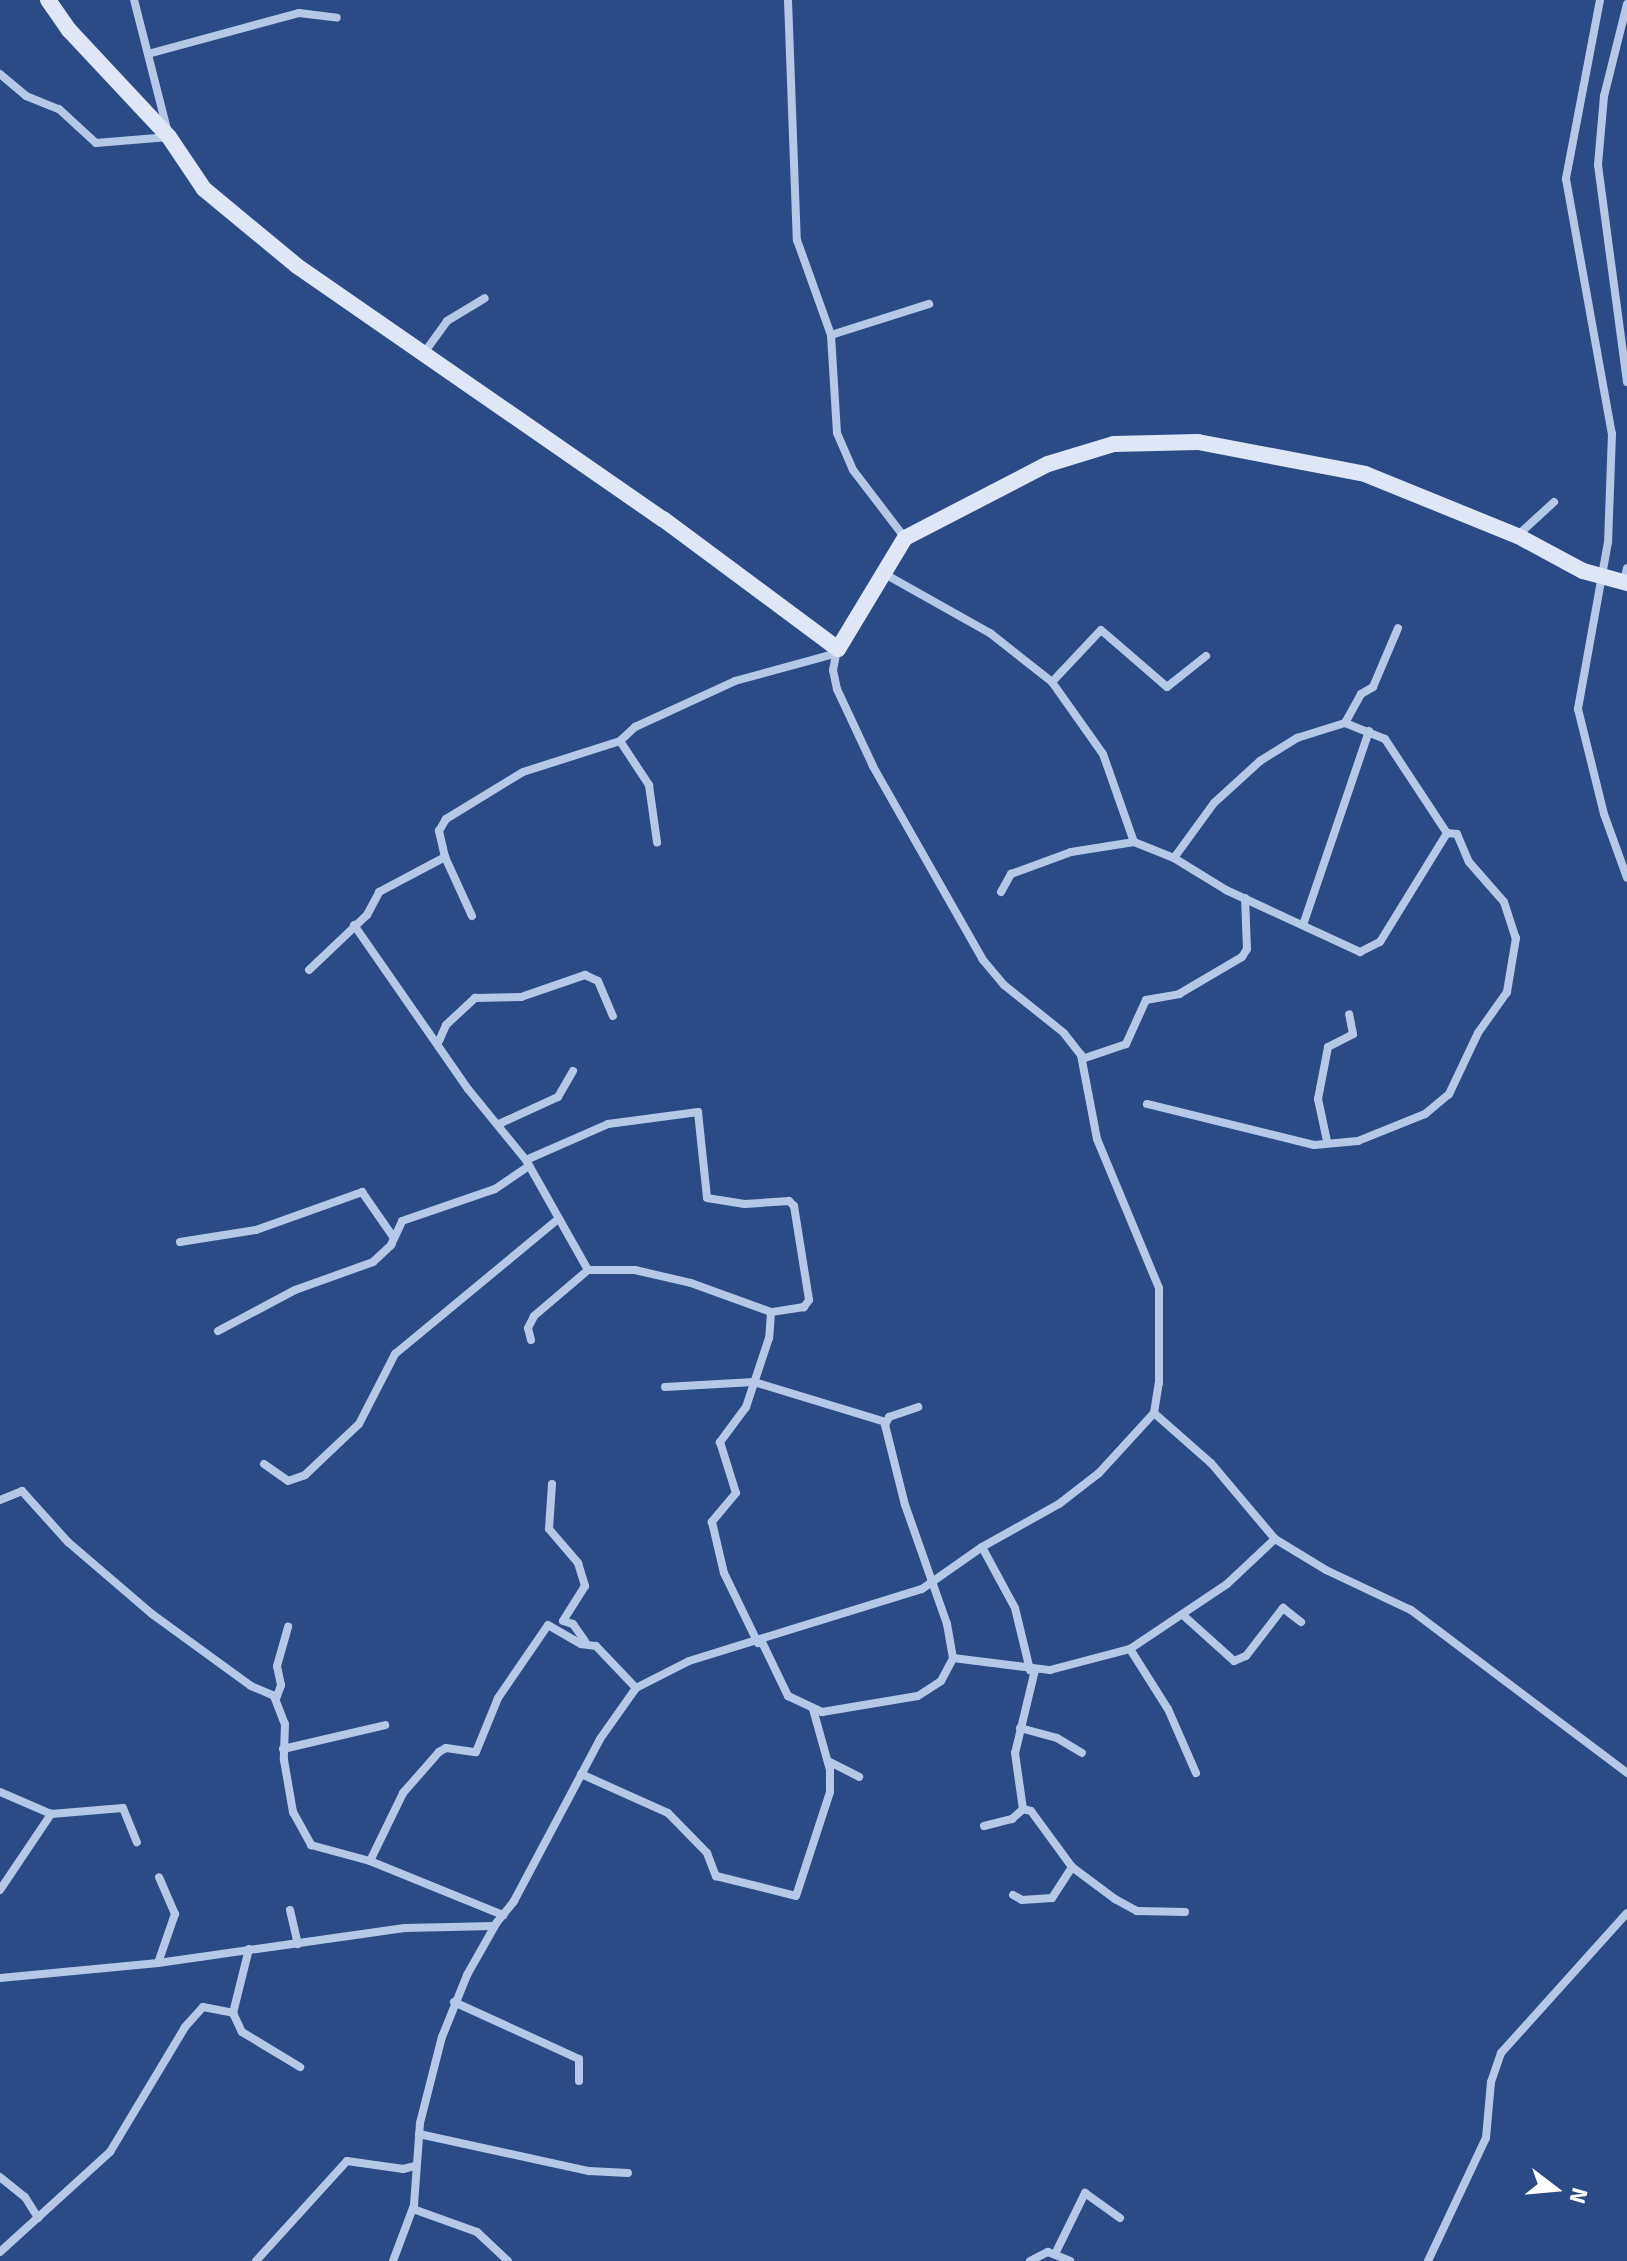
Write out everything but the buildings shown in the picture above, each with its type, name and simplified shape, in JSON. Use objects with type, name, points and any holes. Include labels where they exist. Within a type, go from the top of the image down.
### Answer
[{"type":"street","points":[[48,0],[69,30],[169,137],[204,189],[297,266],[663,519],[836,651]]},
{"type":"street","points":[[134,0],[169,137]]},
{"type":"street","points":[[788,0],[797,240],[831,335],[841,446],[853,470],[905,538]]},
{"type":"street","points":[[1600,0],[1566,179],[1612,434],[1618,578],[1578,709],[1600,801],[1627,878]]},
{"type":"street","points":[[1627,4],[1604,96],[1598,165],[1627,382]]},
{"type":"street","points":[[148,54],[299,13],[337,18]]},
{"type":"street","points":[[0,74],[26,96],[59,109],[96,143],[169,137]]},
{"type":"street","points":[[424,353],[447,321],[485,298]]},
{"type":"street","points":[[831,335],[929,304]]},
{"type":"street","points":[[393,2261],[413,2209],[419,2134],[454,2002],[581,1774],[636,1688],[689,1661],[760,1643],[935,1581],[982,1547],[1059,1504],[1099,1473],[1154,1413],[1159,1383],[1159,1288],[1097,1139],[1082,1059],[1064,1033],[1004,985],[983,960],[873,766],[837,689],[836,651],[905,538],[1048,464],[1093,447],[1186,441],[1293,456],[1365,474],[1618,578]]},
{"type":"street","points":[[1518,536],[1554,502]]},
{"type":"street","points":[[882,573],[990,633],[1052,682],[1103,754],[1134,842]]},
{"type":"street","points":[[1345,723],[1361,694],[1373,687],[1398,628]]},
{"type":"street","points":[[1052,682],[1101,630],[1167,687],[1206,656]]},
{"type":"street","points":[[472,916],[445,857],[439,831],[446,819],[523,772],[620,741],[635,727],[735,681],[836,651]]},
{"type":"street","points":[[1174,858],[1214,803],[1260,761],[1297,738],[1345,723],[1385,739],[1447,833]]},
{"type":"street","points":[[1303,925],[1369,731]]},
{"type":"street","points":[[620,741],[649,785],[657,842]]},
{"type":"street","points":[[1001,892],[1011,874],[1047,858],[1134,842],[1174,858],[1348,950],[1375,947],[1447,833]]},
{"type":"street","points":[[1147,1104],[1314,1145],[1327,1141],[1358,1141],[1436,1107],[1449,1094],[1478,1033],[1507,992],[1515,929],[1504,902],[1469,862],[1457,834],[1447,833]]},
{"type":"street","points":[[309,970],[367,915],[379,892],[445,857]]},
{"type":"street","points":[[1082,1059],[1126,1044],[1146,1000],[1179,994],[1242,957],[1247,949],[1245,898]]},
{"type":"street","points":[[354,925],[439,1041],[468,1089],[499,1124],[527,1163],[556,1221],[588,1270]]},
{"type":"street","points":[[439,1041],[446,1025],[475,998],[521,997],[585,975],[598,981],[613,1016]]},
{"type":"street","points":[[1327,1141],[1318,1099],[1328,1047],[1353,1034],[1349,1014]]},
{"type":"street","points":[[499,1124],[558,1097],[573,1071]]},
{"type":"street","points":[[218,1331],[295,1290],[373,1262],[394,1238],[402,1221],[503,1185],[527,1163],[608,1124],[698,1112],[707,1198],[745,1204],[789,1201],[794,1206],[809,1300],[804,1307],[771,1312],[691,1283],[635,1270],[588,1270],[534,1316],[528,1328],[531,1340]]},
{"type":"street","points":[[180,1242],[256,1230],[362,1192],[394,1238]]},
{"type":"street","points":[[264,1464],[288,1481],[305,1475],[359,1424],[395,1354],[556,1221]]},
{"type":"street","points":[[771,1312],[769,1338],[746,1407],[720,1442],[736,1493],[712,1522],[724,1573],[788,1696],[813,1709],[858,1709],[918,1696],[941,1681],[953,1658],[935,1581],[905,1505],[886,1422]]},
{"type":"street","points":[[665,1387],[754,1382],[886,1422],[918,1407]]},
{"type":"street","points":[[1154,1413],[1211,1463],[1275,1539],[1326,1570],[1411,1610],[1627,1773]]},
{"type":"street","points":[[552,1484],[549,1529],[584,1573],[585,1586],[563,1621],[573,1624],[588,1644]]},
{"type":"street","points":[[0,1500],[22,1491],[68,1542],[152,1614],[276,1699]]},
{"type":"street","points":[[953,1658],[1032,1670],[1130,1649],[1184,1616],[1275,1539]]},
{"type":"street","points":[[982,1547],[1015,1608],[1032,1670],[1015,1764],[1023,1809]]},
{"type":"street","points":[[1184,1616],[1234,1661],[1246,1656],[1282,1608],[1301,1622]]},
{"type":"street","points":[[370,1861],[403,1793],[439,1752],[446,1748],[476,1752],[498,1698],[548,1625],[596,1646],[636,1688]]},
{"type":"street","points":[[288,1627],[278,1657],[276,1699],[285,1724],[283,1749],[293,1812],[304,1839],[370,1861],[500,1918]]},
{"type":"street","points":[[1130,1649],[1168,1709],[1196,1773]]},
{"type":"street","points":[[581,1774],[668,1813],[707,1853],[713,1875],[794,1896],[825,1811],[828,1761],[813,1709]]},
{"type":"street","points":[[283,1749],[385,1725]]},
{"type":"street","points":[[1020,1728],[1057,1738],[1082,1753]]},
{"type":"street","points":[[828,1761],[859,1777]]},
{"type":"street","points":[[0,1792],[51,1814],[123,1808],[137,1842]]},
{"type":"street","points":[[984,1826],[1012,1819],[1023,1809]]},
{"type":"street","points":[[1023,1809],[1031,1811],[1072,1867],[1137,1911],[1185,1912]]},
{"type":"street","points":[[0,1890],[51,1814]]},
{"type":"street","points":[[1013,1895],[1022,1900],[1052,1898],[1072,1867]]},
{"type":"street","points":[[158,1963],[175,1914],[159,1877]]},
{"type":"street","points":[[290,1910],[298,1944]]},
{"type":"street","points":[[1428,2261],[1486,2138],[1486,2109],[1501,2053],[1627,1913]]},
{"type":"street","points":[[0,1978],[158,1963],[405,1928],[500,1918]]},
{"type":"street","points":[[249,1949],[233,2013],[242,2032],[300,2067]]},
{"type":"street","points":[[454,2002],[579,2059],[579,2081]]},
{"type":"street","points":[[0,2252],[110,2152],[199,2011],[208,2005],[233,2013]]},
{"type":"street","points":[[419,2134],[589,2171],[628,2173]]},
{"type":"street","points":[[256,2261],[347,2161],[403,2169],[415,2166]]},
{"type":"street","points":[[0,2177],[25,2197],[38,2218]]},
{"type":"street","points":[[1056,2252],[1085,2193],[1120,2218]]},
{"type":"street","points":[[413,2209],[477,2232],[508,2261]]},
{"type":"street","points":[[1030,2261],[1037,2254],[1056,2252],[1070,2261]]}]
